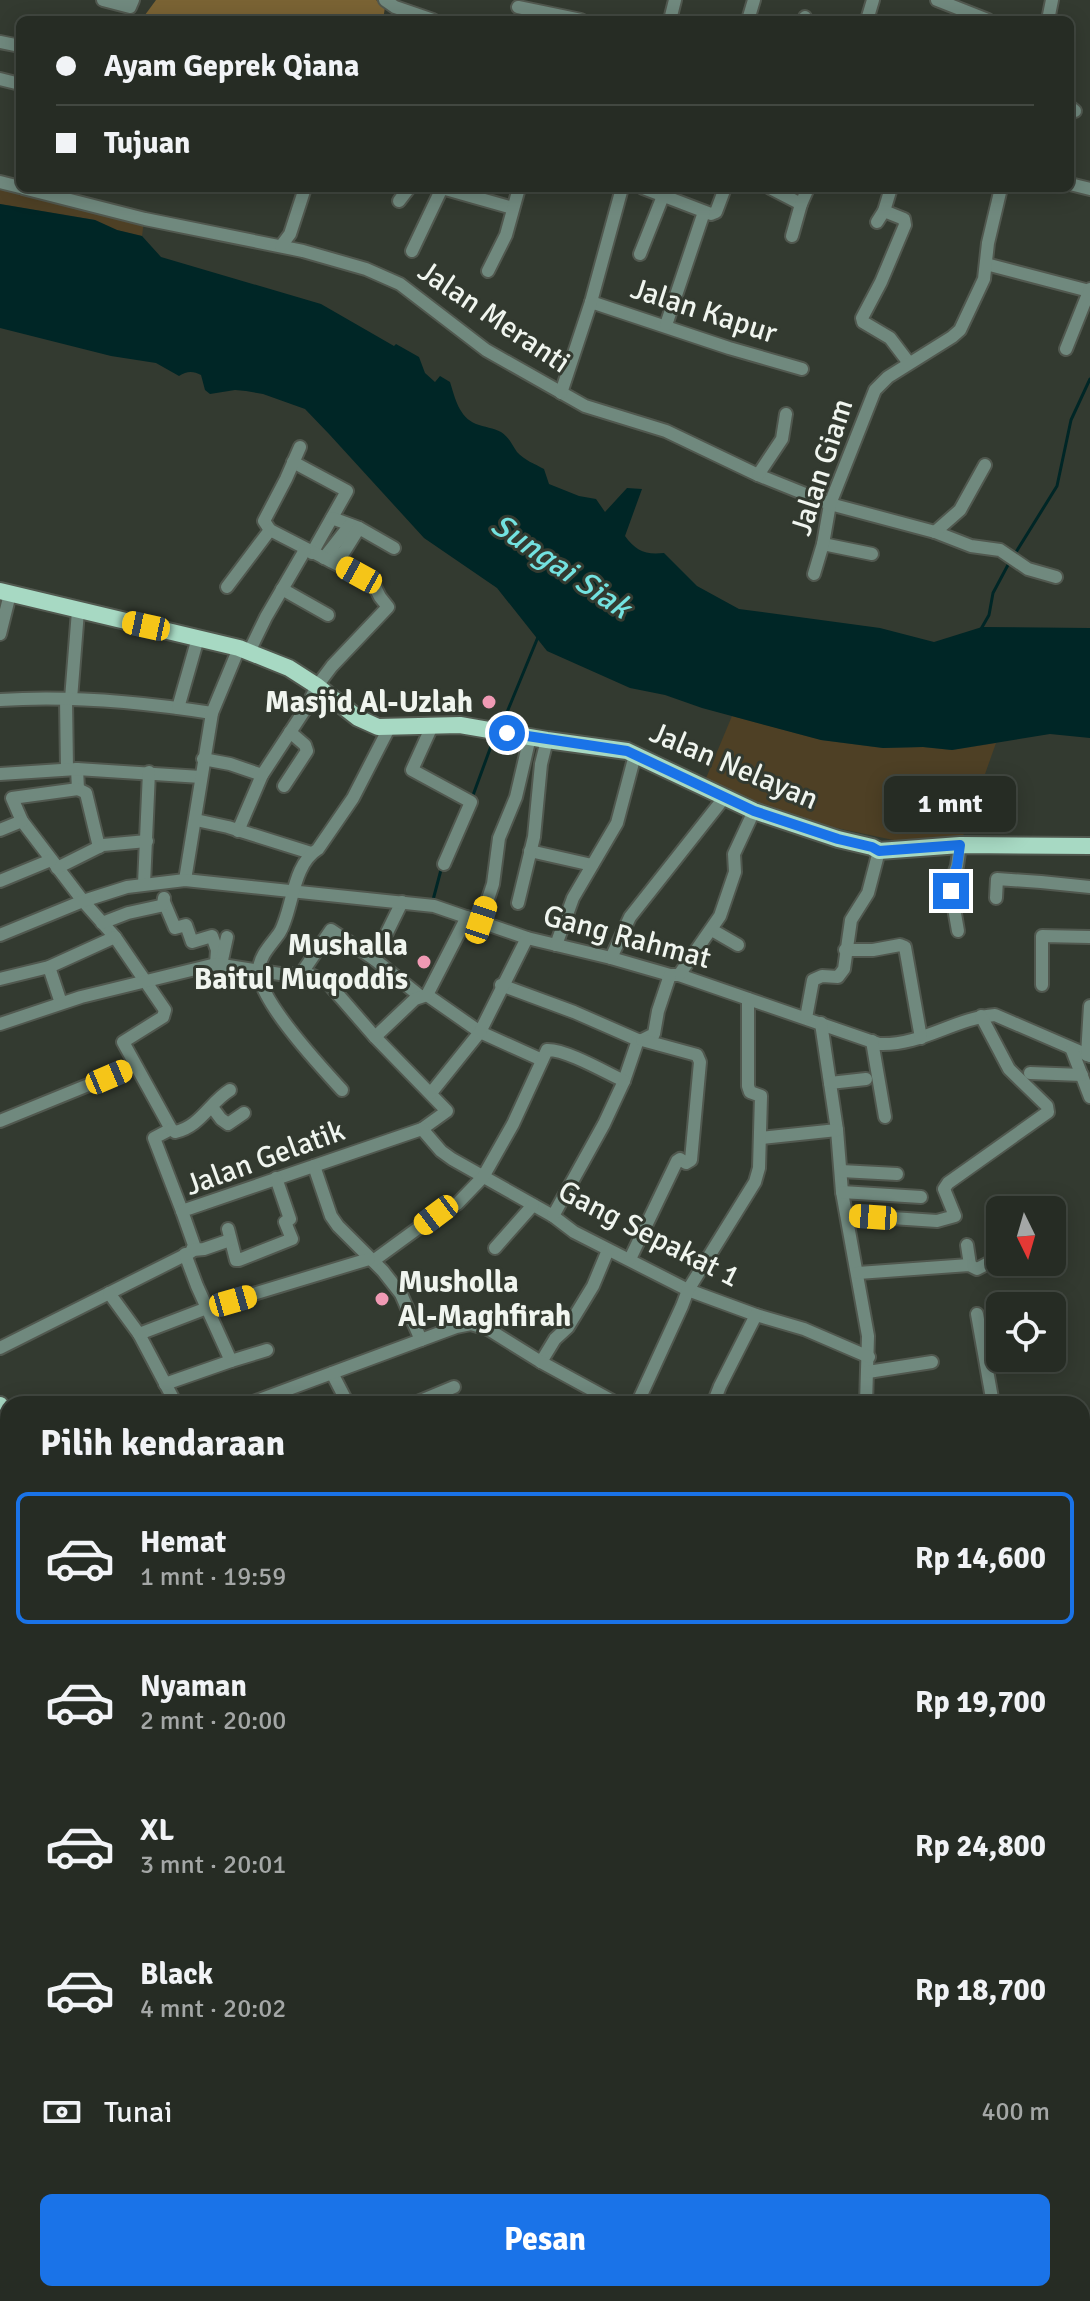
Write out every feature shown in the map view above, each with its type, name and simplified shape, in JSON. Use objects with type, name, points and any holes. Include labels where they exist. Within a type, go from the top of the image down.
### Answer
[{"type":"main road","name":"Jalan Nelayan","points":[[5,592],[244,650],[289,668],[358,718],[378,727],[460,725],[608,747],[635,755],[754,811],[879,851],[960,845],[1090,846]]},
{"type":"street","points":[[103,0],[132,4]]},
{"type":"street","points":[[385,0],[421,16]]},
{"type":"street","points":[[937,0],[978,16]]},
{"type":"street","points":[[520,4],[566,16]]},
{"type":"street","name":"Jalan Meranti","points":[[38,192],[145,219],[281,246],[366,269],[400,284],[486,350],[585,406],[687,440],[758,475],[830,504],[935,532],[971,546],[1000,550],[1028,569],[1056,577]]},
{"type":"street","points":[[281,246],[293,225],[304,192]]},
{"type":"street","points":[[399,201],[406,192]]},
{"type":"street","points":[[412,251],[440,192]]},
{"type":"street","points":[[456,192],[513,208]]},
{"type":"street","points":[[488,271],[499,252],[518,192]]},
{"type":"street","name":"Jalan Kapur","points":[[561,393],[591,302],[621,192]]},
{"type":"street","points":[[653,192],[704,212],[716,212],[724,192]]},
{"type":"street","points":[[778,192],[801,204]]},
{"type":"street","points":[[792,236],[806,192]]},
{"type":"street","points":[[890,192],[881,216],[904,219],[905,225],[862,318],[863,322],[890,338],[909,363]]},
{"type":"street","name":"Jalan Giam","points":[[814,574],[830,504],[875,390],[883,381],[960,330],[982,287],[1000,192]]},
{"type":"street","points":[[640,254],[663,196]]},
{"type":"street","points":[[666,325],[704,212]]},
{"type":"street","points":[[986,264],[1090,290],[1066,349]]},
{"type":"street","name":"Jalan Kapur","points":[[591,302],[802,369]]},
{"type":"street","points":[[758,475],[782,439],[786,414]]},
{"type":"street","points":[[238,831],[262,775],[317,686],[388,607],[373,583],[270,530],[264,521],[300,447]]},
{"type":"street","points":[[185,880],[212,713],[244,650],[282,589],[318,555],[332,518],[347,491],[293,462]]},
{"type":"street","points":[[935,532],[960,510],[985,465]]},
{"type":"street","points":[[332,518],[355,526],[394,548]]},
{"type":"street","points":[[318,555],[344,552],[355,526]]},
{"type":"street","points":[[227,587],[270,530]]},
{"type":"street","points":[[823,544],[872,554]]},
{"type":"street","points":[[282,589],[328,615]]},
{"type":"street","points":[[0,634],[5,592]]},
{"type":"street","points":[[78,611],[68,699],[72,769],[78,789]]},
{"type":"street","points":[[178,708],[198,638]]},
{"type":"street","points":[[0,700],[141,702],[212,713]]},
{"type":"street","points":[[432,726],[412,770],[471,802],[444,864]]},
{"type":"street","points":[[342,1090],[276,1010],[264,992],[258,970],[263,956],[282,930],[304,863],[318,849],[353,798],[389,728]]},
{"type":"street","points":[[284,786],[307,751],[305,745],[290,732]]},
{"type":"street","points":[[481,920],[493,884],[499,838],[516,797],[530,737]]},
{"type":"street","points":[[518,903],[534,837],[541,764],[547,740]]},
{"type":"street","points":[[556,945],[573,898],[617,823],[635,755]]},
{"type":"street","points":[[203,759],[262,775]]},
{"type":"street","points":[[0,774],[72,769],[201,777]]},
{"type":"street","points":[[144,884],[149,772]]},
{"type":"street","points":[[99,847],[86,793],[78,789],[12,798],[22,821],[83,901],[115,937],[165,1013],[123,1042],[171,1129],[180,1131],[207,1114],[216,1099],[230,1090]]},
{"type":"street","points":[[611,958],[630,917],[724,798]]},
{"type":"street","points":[[553,1216],[604,1124],[640,1040],[654,1034],[658,1011],[675,975],[720,916],[735,872],[734,854],[754,811]]},
{"type":"street","points":[[196,820],[311,853]]},
{"type":"street","points":[[0,830],[22,821]]},
{"type":"street","points":[[0,881],[115,842],[147,841]]},
{"type":"street","points":[[958,931],[950,885],[960,845]]},
{"type":"street","points":[[530,851],[592,865]]},
{"type":"street","points":[[806,1018],[813,980],[822,976],[842,975],[851,920],[868,893],[879,851]]},
{"type":"street","points":[[996,898],[997,879],[1090,887]]},
{"type":"street","name":"Gang Rahmat","points":[[0,935],[83,901],[127,887],[185,880],[434,906],[527,938],[675,975],[888,1044],[921,1038],[981,1016]]},
{"type":"street","points":[[163,883],[164,902],[175,928],[186,925],[192,942],[212,936],[219,964]]},
{"type":"street","points":[[102,923],[160,906],[164,902]]},
{"type":"street","points":[[374,959],[402,902]]},
{"type":"street","points":[[375,1037],[423,996],[467,917]]},
{"type":"street","points":[[301,974],[331,930],[423,996],[480,1032],[542,1060]]},
{"type":"street","points":[[712,930],[738,945]]},
{"type":"street","points":[[1042,985],[1042,936],[1090,937]]},
{"type":"street","points":[[0,979],[49,967],[115,937]]},
{"type":"street","points":[[219,964],[227,937]]},
{"type":"street","points":[[431,1093],[480,1032],[527,938]]},
{"type":"street","points":[[845,950],[905,947],[921,1038]]},
{"type":"street","points":[[0,1024],[61,1003],[219,964],[311,975],[328,983],[447,1111],[422,1129]]},
{"type":"street","points":[[49,967],[61,1003]]},
{"type":"street","points":[[501,985],[640,1040],[697,1055],[700,1062],[691,1160],[688,1163],[680,1159],[677,1161],[630,1259]]},
{"type":"street","points":[[641,1396],[688,1290],[755,1182],[759,1168],[761,1096],[750,1092],[748,1086],[748,999]]},
{"type":"street","points":[[847,1215],[927,1221],[955,1216],[944,1189],[948,1183],[1048,1112],[1047,1106],[1009,1069],[981,1016],[995,1015],[1089,1056],[1090,1006]]},
{"type":"street","points":[[821,1023],[837,1130],[842,1192],[868,1336],[866,1396]]},
{"type":"street","points":[[872,1041],[885,1117]]},
{"type":"street","points":[[139,1334],[207,1308],[371,1260],[457,1204],[483,1177],[513,1124],[547,1050],[565,1053],[624,1081]]},
{"type":"street","points":[[1072,1050],[1090,1097]]},
{"type":"street","points":[[0,1121],[135,1066]]},
{"type":"street","points":[[1030,1073],[1082,1075]]},
{"type":"street","points":[[830,1083],[866,1079]]},
{"type":"street","points":[[212,1107],[228,1124],[244,1113]]},
{"type":"street","points":[[171,1129],[154,1138],[182,1211]]},
{"type":"street","name":"Gang Sepakat 1","points":[[422,1129],[441,1151],[608,1250],[688,1290],[825,1337],[869,1357]]},
{"type":"street","name":"Jalan Gelatik","points":[[231,1361],[207,1308],[189,1252],[194,1245],[182,1211],[422,1129]]},
{"type":"street","points":[[761,1138],[837,1130]]},
{"type":"street","points":[[314,1166],[331,1216],[401,1294],[421,1340]]},
{"type":"street","points":[[841,1171],[897,1174]]},
{"type":"street","points":[[0,1348],[229,1234],[236,1260],[292,1239],[285,1222],[290,1219],[276,1178]]},
{"type":"street","points":[[842,1192],[921,1197]]},
{"type":"street","points":[[495,1248],[533,1205]]},
{"type":"street","points":[[967,1245],[973,1269],[986,1265]]},
{"type":"street","points":[[541,1362],[555,1339],[568,1327],[593,1286],[608,1250]]},
{"type":"street","points":[[858,1273],[970,1265]]},
{"type":"street","points":[[109,1293],[139,1334],[172,1396]]},
{"type":"street","points":[[977,1314],[992,1396]]},
{"type":"street","points":[[716,1396],[756,1315]]},
{"type":"street","points":[[270,1396],[456,1327],[480,1325],[603,1396]]},
{"type":"street","points":[[165,1384],[267,1350]]},
{"type":"street","points":[[868,1372],[932,1362]]},
{"type":"street","points":[[332,1373],[344,1396]]},
{"type":"street","points":[[432,1396],[454,1387]]},
{"type":"shaded area","points":[[156,0],[376,0],[385,7],[384,16],[145,15]]},
{"type":"shaded area","points":[[0,185],[16,189],[16,192],[28,192],[144,221],[142,236],[95,220],[0,204]]},
{"type":"shaded area","points":[[732,716],[821,740],[883,748],[952,750],[996,743],[962,839],[898,841],[808,822],[704,783]]},
{"type":"water","name":"Sungai Siak","points":[[0,204],[95,220],[142,236],[161,257],[321,304],[394,346],[396,344],[419,357],[425,373],[435,382],[440,376],[450,382],[465,417],[504,434],[520,455],[544,469],[549,484],[596,499],[605,512],[627,488],[642,489],[625,536],[629,541],[642,551],[664,553],[697,586],[739,609],[880,628],[934,642],[982,627],[1090,628],[1090,738],[1050,734],[952,750],[883,748],[821,740],[665,695],[630,688],[547,651],[497,588],[424,538],[305,409],[246,391],[210,394],[205,390],[201,375],[195,373],[187,372],[179,376],[156,363],[111,356],[0,328]]},
{"type":"waterway","points":[[1013,557],[1057,486],[1071,420],[1090,379]]},
{"type":"waterway","points":[[981,629],[989,615],[993,593],[1009,563]]},
{"type":"waterway","points":[[503,722],[538,637]]},
{"type":"waterway","points":[[472,798],[494,738]]},
{"type":"waterway","points":[[433,900],[442,866]]},
{"type":"place","name":"Masjid Al-Uzlah","points":[[489,702]]},
{"type":"place","name":"Mushalla Baitul Muqoddis","points":[[424,962]]},
{"type":"place","name":"Musholla Al-Maghfirah","points":[[382,1299]]},
{"type":"route","points":[[507,733],[627,751],[754,811],[879,851],[960,845],[951,891]]}]
